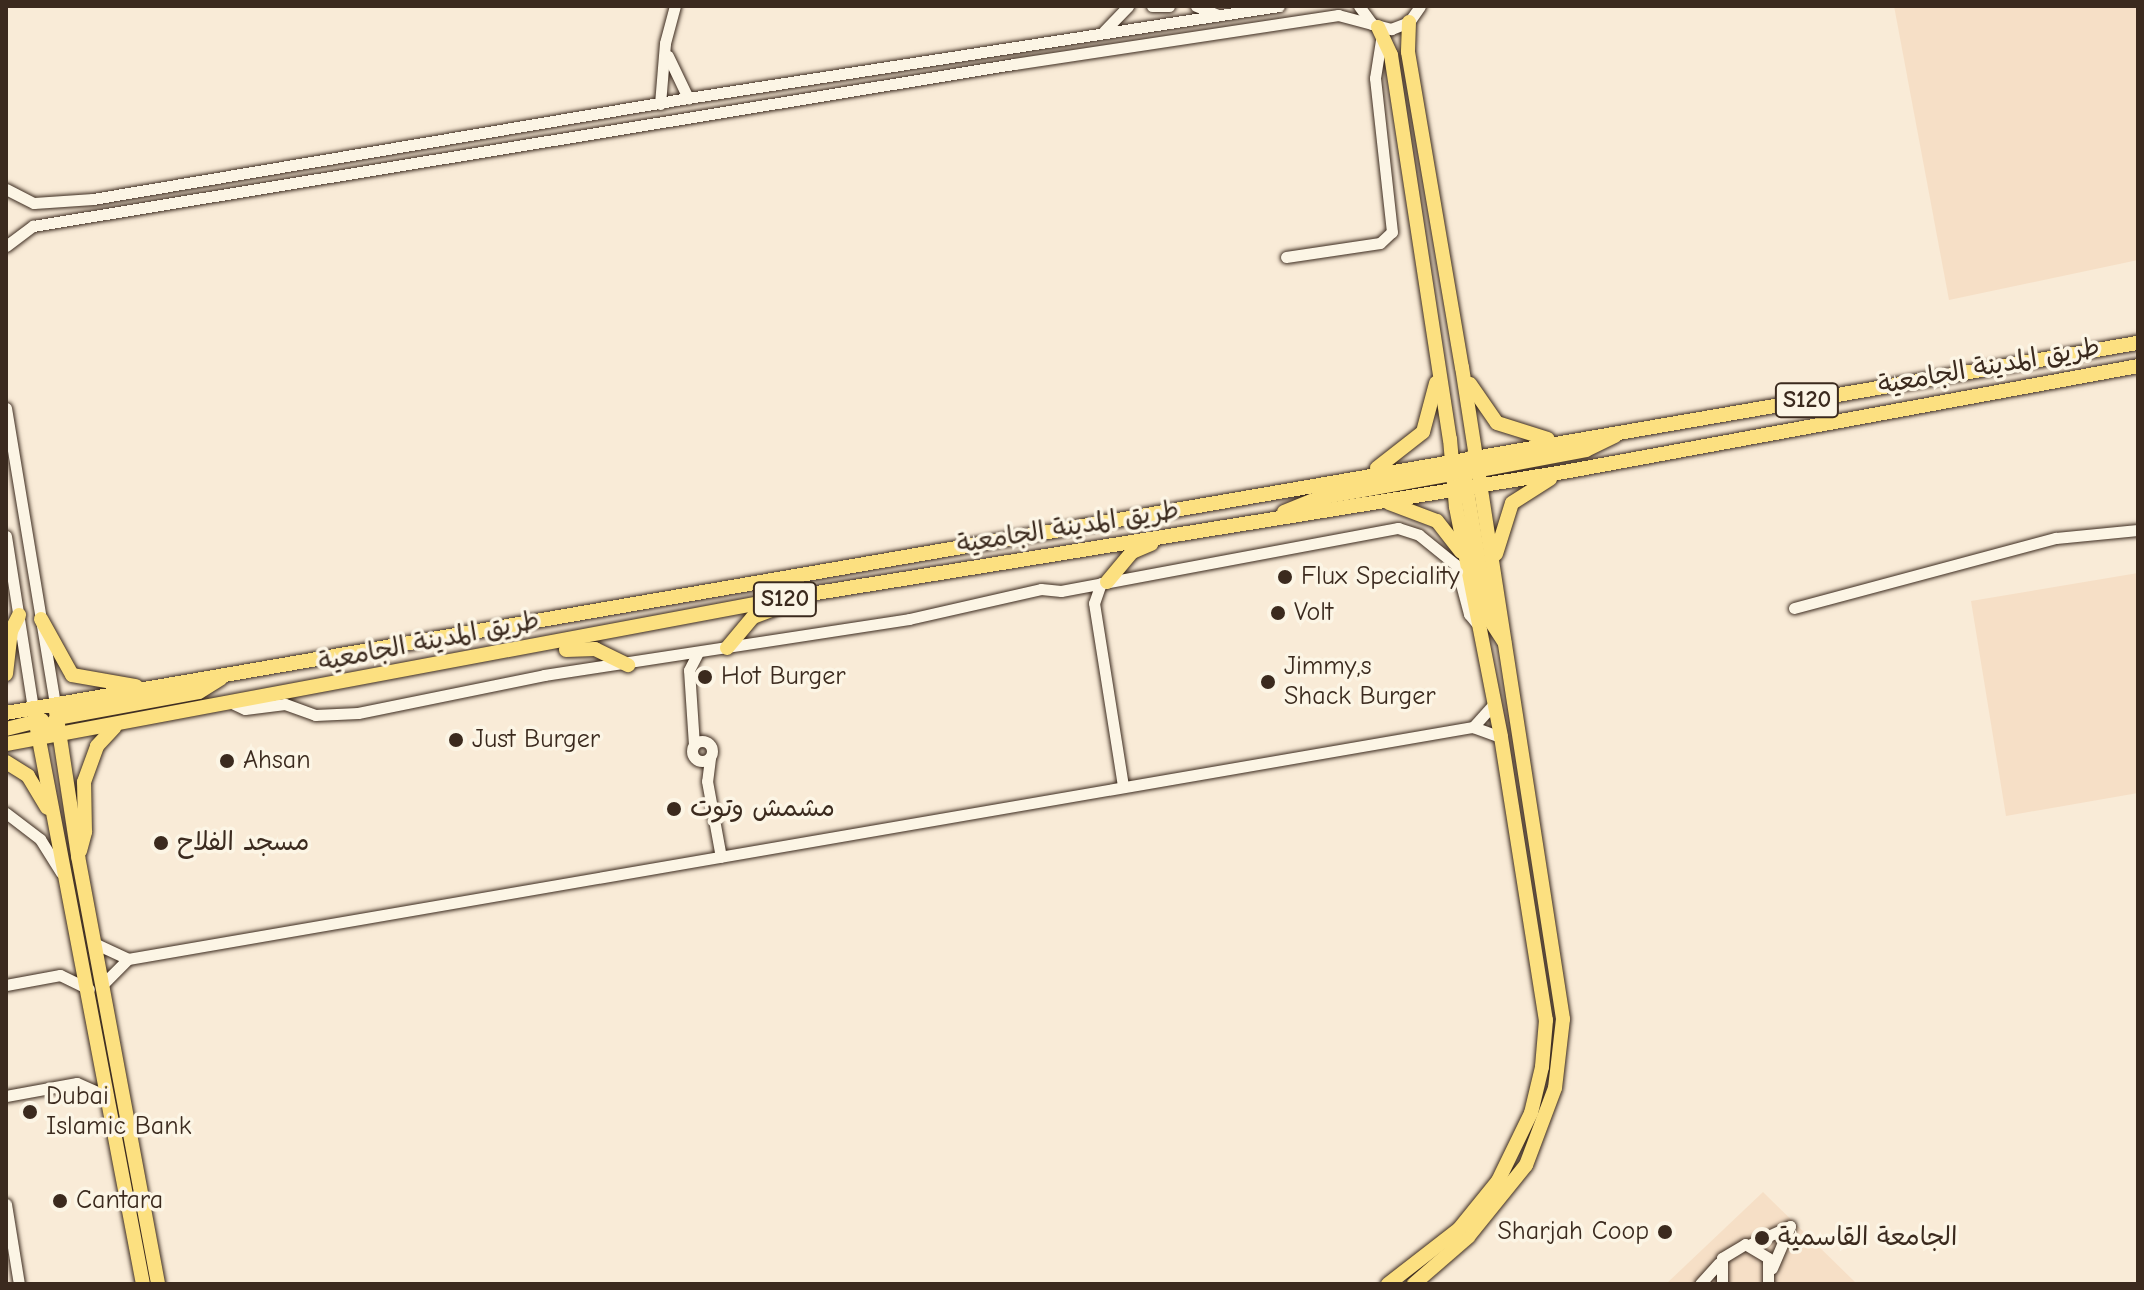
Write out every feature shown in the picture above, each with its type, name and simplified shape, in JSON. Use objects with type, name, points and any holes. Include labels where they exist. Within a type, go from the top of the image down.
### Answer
[{"type":"main road","points":[[1388,1284],[1434,1252],[1480,1206],[1522,1137],[1540,1079],[1544,998],[1501,737],[1465,558],[1462,367],[1408,52],[1409,22]]},
{"type":"main road","points":[[1377,28],[1391,55],[1439,366],[1493,570],[1561,994],[1559,1067],[1539,1137],[1510,1190],[1468,1237],[1414,1284]]},
{"type":"main road","name":"طريق المدينة الجامعية","points":[[6,744],[792,597],[1384,502],[1557,441],[2138,343]]},
{"type":"main road","points":[[1369,473],[1409,449],[1423,432],[1439,366]]},
{"type":"main road","name":"طريق المدينة الجامعية","points":[[6,713],[34,715],[56,712],[140,689],[1369,473],[1564,472],[2138,366]]},
{"type":"main road","points":[[1462,367],[1480,406],[1497,423],[1557,441]]},
{"type":"main road","points":[[1274,518],[1319,498],[1595,447],[1620,432]]},
{"type":"main road","points":[[1493,570],[1501,525],[1512,503],[1564,472]]},
{"type":"main road","points":[[1465,473],[1488,617],[1504,642]]},
{"type":"main road","points":[[1384,502],[1437,521],[1465,558]]},
{"type":"main road","points":[[1104,583],[1132,552],[1167,536]]},
{"type":"main road","points":[[727,648],[753,617],[792,597]]},
{"type":"main road","points":[[6,674],[11,631],[19,615]]},
{"type":"main road","points":[[41,619],[72,675],[140,689]]},
{"type":"main road","points":[[547,644],[564,650],[591,648],[628,665]]},
{"type":"main road","points":[[38,738],[56,712],[199,692],[222,677]]},
{"type":"main road","points":[[56,712],[78,856],[158,1284]]},
{"type":"main road","points":[[6,729],[34,715],[143,1284]]},
{"type":"main road","points":[[78,856],[85,832],[84,782],[97,746],[119,725]]},
{"type":"main road","points":[[6,762],[28,776],[54,815]]},
{"type":"street","points":[[660,104],[665,43],[675,6]]},
{"type":"street","points":[[1100,33],[1128,6]]},
{"type":"street","points":[[1152,6],[1169,6]]},
{"type":"street","points":[[1196,6],[1223,16]]},
{"type":"street","points":[[8,194],[42,204],[93,199],[688,98],[1279,6]]},
{"type":"street","points":[[1286,257],[1380,243],[1392,232],[1375,78],[1377,28],[1359,6]]},
{"type":"street","points":[[8,238],[28,227],[123,210],[1014,64],[1338,15],[1377,28],[1391,29],[1409,22],[1420,6]]},
{"type":"street","points":[[665,43],[688,98]]},
{"type":"street","points":[[1012,46],[1014,64]]},
{"type":"street","points":[[6,408],[56,712]]},
{"type":"street","points":[[232,703],[245,709],[285,704],[315,715],[354,714],[544,675],[672,658],[727,648],[758,638],[780,640],[1001,602],[1041,589],[1104,583],[1398,528],[1414,533],[1456,565],[1469,614],[1478,625]]},
{"type":"street","points":[[1794,608],[2056,538],[2138,530]]},
{"type":"street","points":[[6,536],[34,715]]},
{"type":"street","points":[[1094,608],[1104,583]]},
{"type":"street","points":[[1077,587],[1094,608],[1123,786]]},
{"type":"street","points":[[697,654],[690,679],[700,743],[696,760],[707,781],[721,857]]},
{"type":"street","points":[[672,658],[690,679]]},
{"type":"street","points":[[1473,727],[1494,704]]},
{"type":"street","points":[[96,944],[128,959],[1473,727],[1501,737]]},
{"type":"street","points":[[700,743],[712,750],[707,781]]},
{"type":"street","points":[[696,760],[710,758]]},
{"type":"street","points":[[6,813],[45,844],[67,884]]},
{"type":"street","points":[[6,985],[60,975],[81,952]]},
{"type":"street","points":[[104,983],[128,959]]},
{"type":"street","points":[[60,975],[89,990]]},
{"type":"street","points":[[6,1096],[77,1083],[101,1059]]},
{"type":"street","points":[[77,1083],[108,1098]]},
{"type":"street","points":[[6,1209],[19,1284]]},
{"type":"street","points":[[1700,1284],[1729,1249],[1750,1244],[1790,1226],[1772,1278]]},
{"type":"street","points":[[1750,1244],[1765,1253],[1772,1278]]},
{"type":"street","points":[[1719,1263],[1722,1284]]},
{"type":"shaded area","points":[[1894,6],[2138,6],[2138,260],[1949,300]]},
{"type":"shaded area","points":[[2138,573],[2138,793],[2006,816],[1971,601]]},
{"type":"shaded area","name":"الجامعة القاسمية","points":[[1763,1192],[1857,1284],[1666,1284]]},
{"type":"place","name":"Flux Speciality","points":[[1285,577]]},
{"type":"place","name":"Volt","points":[[1278,613]]},
{"type":"place","name":"Hot Burger","points":[[705,677]]},
{"type":"place","name":"Jimmy,s Shack Burger","points":[[1268,682]]},
{"type":"place","name":"Just Burger","points":[[456,740]]},
{"type":"place","name":"Ahsan","points":[[227,761]]},
{"type":"place","name":"مشمش وتوت","points":[[674,809]]},
{"type":"place","name":"مسجد الفلاح","points":[[161,843]]},
{"type":"place","name":"Dubai Islamic Bank","points":[[30,1112]]},
{"type":"place","name":"Cantara","points":[[60,1201]]},
{"type":"place","name":"Sharjah Coop","points":[[1665,1232]]},
{"type":"place","name":"الجامعة القاسمية","points":[[1762,1238]]}]
